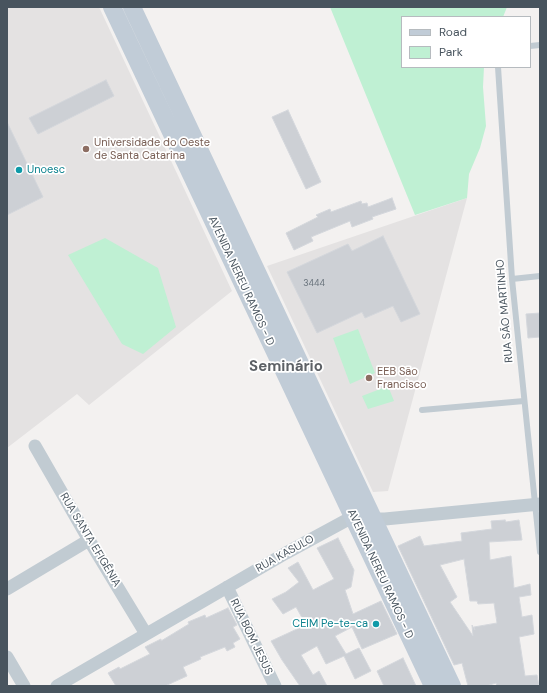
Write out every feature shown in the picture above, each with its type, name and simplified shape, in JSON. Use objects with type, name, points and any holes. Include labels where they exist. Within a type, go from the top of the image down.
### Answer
[{"type":"street","name":"AVENIDA NEREU RAMOS - D","points":[[112,7],[149,85],[202,178],[374,519],[452,686]]},
{"type":"street","name":"AVENIDA NEREU RAMOS - D","points":[[132,7],[165,77],[202,178],[354,519],[433,686]]},
{"type":"street","points":[[149,85],[165,77]]},
{"type":"street","name":"RUA SANTA EFIGÊNIA","points":[[35,446],[89,540],[146,634]]},
{"type":"street","name":"RUA KASULO","points":[[57,686],[312,539],[346,521],[354,519],[374,519],[538,504]]},
{"type":"street","points":[[7,589],[89,540]]},
{"type":"street","name":"RUA BOM JESUS","points":[[227,588],[275,686]]},
{"type":"street","points":[[7,657],[24,686]]},
{"type":"lane","name":"RUA SÃO MARTINHO","points":[[498,68],[512,279],[524,401],[538,504],[540,552]]},
{"type":"lane","points":[[512,279],[540,276]]},
{"type":"lane","points":[[422,410],[524,401]]},
{"type":"shaded area","name":"Universidade do Oeste de Santa Catarina","points":[[7,7],[99,7],[232,291],[89,405],[77,394],[7,448]]},
{"type":"shaded area","name":"EEB São Francisco","points":[[467,198],[388,491],[373,492],[267,266]]},
{"type":"green space","points":[[330,7],[507,7],[503,16],[401,16],[401,68],[484,68],[483,87],[486,126],[480,148],[469,174],[467,198],[415,215]]},
{"type":"green space","points":[[105,238],[158,268],[176,327],[143,354],[122,344],[68,255]]},
{"type":"green space","points":[[358,329],[375,373],[350,384],[333,338]]},
{"type":"green space","points":[[388,386],[394,401],[368,409],[362,396]]},
{"type":"building","name":"Unoesc","points":[[106,80],[114,96],[38,134],[29,118]]},
{"type":"building","points":[[288,110],[321,182],[306,189],[272,117]]},
{"type":"building","name":"Unoesc","points":[[7,122],[43,197],[7,215]]},
{"type":"building","points":[[392,198],[396,209],[372,217],[373,219],[352,227],[350,221],[311,237],[313,241],[294,250],[286,233],[318,217],[316,215],[330,209],[331,212],[361,201],[362,204],[367,203],[368,207]]},
{"type":"building","points":[[383,236],[420,314],[401,322],[393,306],[365,318],[362,312],[317,333],[287,272],[348,244],[352,251]]},
{"type":"building","points":[[540,313],[540,337],[528,338],[526,314]]},
{"type":"building","points":[[505,520],[506,522],[519,520],[522,540],[489,542],[490,560],[511,556],[514,588],[530,584],[531,595],[519,597],[522,617],[532,615],[534,634],[519,637],[525,676],[537,675],[539,686],[497,686],[496,683],[486,686],[468,686],[462,663],[454,665],[398,546],[420,536],[424,546],[462,541],[461,533],[492,529],[491,521]],"holes":[[[464,559],[470,601],[477,601],[478,604],[494,603],[497,623],[474,627],[475,630],[472,625],[473,636],[450,602],[457,597],[440,565]]]},
{"type":"building","points":[[338,538],[354,570],[351,587],[345,590],[353,614],[381,601],[397,634],[362,649],[352,627],[335,636],[346,654],[359,648],[371,671],[355,679],[344,656],[326,664],[317,646],[301,655],[313,675],[319,671],[327,686],[300,686],[271,641],[297,629],[296,627],[305,623],[296,607],[283,614],[272,599],[286,592],[299,582],[288,568],[298,562],[313,590],[334,579],[317,548]]},
{"type":"building","points":[[228,608],[237,625],[233,627],[240,639],[233,643],[235,647],[227,651],[225,647],[200,657],[201,659],[183,667],[187,676],[165,686],[116,686],[108,673],[119,667],[120,669],[150,654],[145,647],[161,639],[161,641],[189,624],[188,622],[205,615],[206,618]]},
{"type":"building","points":[[403,658],[416,686],[384,686],[377,671]]},
{"type":"place","name":"Universidade do Oeste de Santa Catarina","points":[[86,149]]},
{"type":"place","name":"Unoesc","points":[[19,170]]},
{"type":"place","name":"EEB São Francisco","points":[[369,378]]},
{"type":"place","name":"CEIM Pe-te-ca","points":[[376,624]]},
{"type":"district","name":"Seminário","points":[[286,367]]}]
